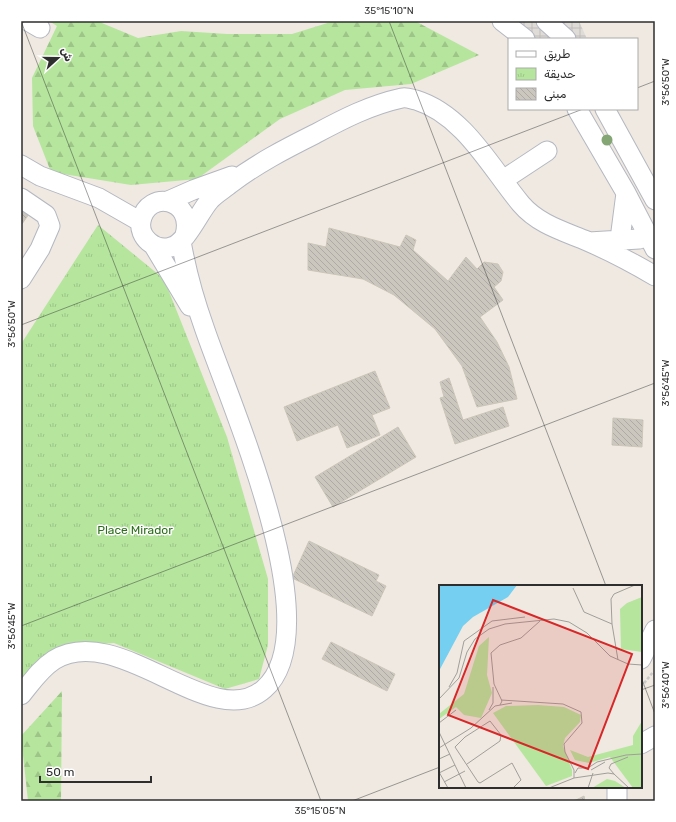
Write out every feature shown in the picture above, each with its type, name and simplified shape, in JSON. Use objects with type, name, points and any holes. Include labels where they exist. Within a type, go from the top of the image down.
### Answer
[{"type":"street","points":[[502,21],[524,38]]},
{"type":"street","points":[[546,21],[565,38]]},
{"type":"street","points":[[248,170],[210,200],[183,238],[171,247],[160,248],[154,246],[145,239],[141,222],[144,212],[160,203],[248,170],[362,110],[404,97],[431,105],[460,129],[522,205],[541,222],[633,263],[655,276]]},
{"type":"street","points":[[578,110],[626,193],[651,242]]},
{"type":"street","points":[[606,110],[655,200]]},
{"type":"street","points":[[503,180],[547,151]]},
{"type":"street","points":[[21,165],[40,176],[99,198],[141,222]]},
{"type":"street","points":[[21,279],[40,249],[50,226],[46,215],[24,200],[40,176]]},
{"type":"street","points":[[620,239],[626,193]]},
{"type":"street","points":[[21,695],[41,669],[55,659],[78,650],[102,652],[130,662],[192,689],[222,699],[245,698],[264,689],[276,672],[285,646],[287,608],[280,565],[267,505],[204,327],[185,264],[183,238],[188,226],[187,218],[183,210],[176,204],[99,198]]},
{"type":"street","points":[[588,242],[639,238],[651,242]]},
{"type":"street","points":[[154,246],[204,327]]},
{"type":"street","points":[[633,263],[655,262]]},
{"type":"street","points":[[642,657],[655,630]]},
{"type":"street","points":[[642,743],[655,736]]},
{"type":"street","points":[[617,788],[617,801]]},
{"type":"path","points":[[642,686],[655,669]]},
{"type":"green space","points":[[49,21],[97,21],[138,38],[181,31],[227,34],[292,34],[334,21],[415,21],[479,55],[411,84],[345,90],[280,119],[197,179],[131,185],[51,172],[33,126],[32,78],[57,26]]},
{"type":"green space","name":"Place Mirador","points":[[98,225],[164,279],[227,437],[268,579],[268,645],[259,679],[225,689],[114,643],[69,646],[21,679],[21,344]]},
{"type":"green space","points":[[62,691],[61,801],[28,801],[21,736]]},
{"type":"shaded area","points":[[502,21],[579,21],[587,38],[524,38]]},
{"type":"building","points":[[21,209],[29,214],[22,224],[21,224]]},
{"type":"building","points":[[329,228],[400,247],[406,235],[416,240],[413,250],[448,281],[466,257],[477,269],[484,262],[498,264],[503,272],[501,281],[494,287],[503,300],[480,317],[497,342],[509,367],[517,399],[477,407],[462,366],[435,329],[394,295],[363,279],[308,270],[308,243],[326,247]]},
{"type":"building","points":[[375,371],[390,408],[372,415],[380,435],[347,448],[338,425],[297,441],[284,407]]},
{"type":"building","points":[[449,378],[463,420],[503,407],[509,426],[455,444],[440,398],[444,397],[440,382]]},
{"type":"building","points":[[613,418],[643,420],[642,447],[612,445]]},
{"type":"building","points":[[398,427],[416,457],[333,507],[315,477]]},
{"type":"building","points":[[309,541],[379,575],[376,581],[386,586],[372,616],[292,578]]},
{"type":"building","points":[[331,642],[395,674],[387,691],[322,659]]},
{"type":"building","points":[[584,796],[585,801],[574,801]]}]
